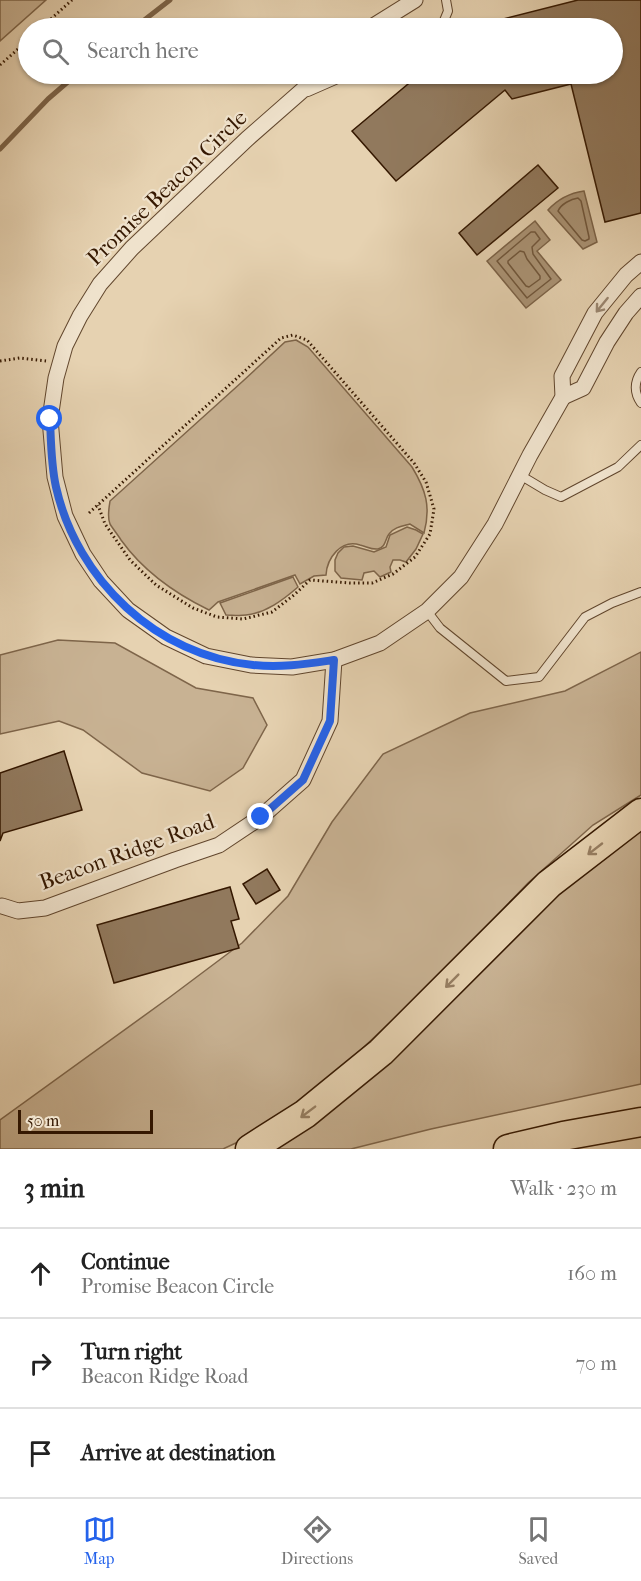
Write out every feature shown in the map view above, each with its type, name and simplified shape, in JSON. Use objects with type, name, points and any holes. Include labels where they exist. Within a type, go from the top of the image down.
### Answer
[{"type":"highway","points":[[250,1149],[305,1114],[381,1052],[549,884],[641,813]]},
{"type":"highway","points":[[508,1149],[641,1122]]},
{"type":"street","points":[[386,18],[415,0]]},
{"type":"street","name":"Promise Beacon Circle","points":[[310,84],[247,139],[140,240],[100,284],[65,346],[56,378],[50,419],[52,461],[56,487],[65,516],[83,554],[102,581],[128,610],[166,637],[206,656],[251,665],[292,667],[334,660],[380,643],[427,611],[461,577],[495,524],[563,397],[562,375],[595,313],[626,275],[641,262]]},
{"type":"street","name":"Promise Beacon Circle","points":[[563,397],[583,388],[607,342],[626,313],[641,296]]},
{"type":"street","name":"Beacon Ridge Road","points":[[2,906],[18,912],[45,908],[219,845],[261,817],[303,780],[330,721],[334,660]]},
{"type":"lane","points":[[445,18],[448,11],[446,0]]},
{"type":"lane","points":[[293,99],[327,84]]},
{"type":"lane","points":[[641,372],[635,388],[641,403]]},
{"type":"lane","points":[[520,475],[561,497],[618,467],[641,445]]},
{"type":"lane","points":[[427,611],[440,628],[506,681],[539,677],[585,617],[641,592]]},
{"type":"path","points":[[52,18],[72,0]]},
{"type":"path","points":[[0,65],[18,49]]},
{"type":"path","points":[[89,513],[98,504],[281,338],[293,335],[307,340],[414,462],[426,482],[434,509],[430,534],[415,557],[393,574],[372,583],[350,584],[310,580],[272,612],[243,619],[217,616],[193,608],[156,585],[130,560],[105,524],[98,504]]},
{"type":"path","points":[[0,362],[20,358],[44,360]]},
{"type":"shaded area","points":[[0,0],[46,0],[26,18],[18,18],[18,25],[0,41]]},
{"type":"shaded area","points":[[296,340],[308,347],[412,467],[421,483],[426,499],[427,515],[424,533],[410,524],[393,530],[383,547],[378,549],[353,544],[341,547],[332,556],[326,575],[314,576],[300,584],[295,575],[218,602],[209,610],[160,581],[130,551],[110,524],[108,515],[110,501],[285,342]]},
{"type":"shaded area","points":[[407,527],[423,534],[416,549],[406,562],[393,560],[390,567],[391,572],[380,577],[374,571],[364,573],[362,580],[341,578],[335,571],[335,560],[344,547],[353,546],[374,552],[386,547],[390,535]]},
{"type":"shaded area","points":[[293,577],[298,587],[280,601],[260,612],[226,615],[220,603]]},
{"type":"shaded area","points":[[58,640],[115,643],[196,688],[253,698],[267,725],[243,768],[210,791],[142,773],[83,730],[59,721],[0,734],[0,655]]},
{"type":"shaded area","points":[[641,652],[641,795],[593,825],[528,883],[444,971],[324,1085],[238,1142],[223,1149],[0,1149],[0,1120],[242,943],[288,896],[332,822],[383,754],[470,713],[565,691]]},
{"type":"shaded area","points":[[641,830],[641,1084],[431,1129],[351,1149],[269,1149],[606,853]]},
{"type":"water","points":[[584,191],[597,242],[583,249],[548,210],[564,197]]},
{"type":"water","points":[[535,221],[550,240],[537,251],[561,280],[526,308],[487,261]]},
{"type":"building","points":[[578,0],[641,0],[641,213],[605,222],[571,84],[623,84],[623,18],[507,18]]},
{"type":"building","points":[[408,84],[571,84],[512,99],[505,90],[396,181],[352,131]]},
{"type":"building","points":[[538,165],[558,188],[477,255],[459,233]]},
{"type":"building","points":[[64,751],[82,810],[3,833],[0,841],[0,773]]},
{"type":"building","points":[[267,869],[280,890],[256,904],[243,884]]},
{"type":"building","points":[[230,887],[239,919],[231,921],[239,948],[114,983],[97,925]]},
{"type":"waterway","points":[[147,18],[170,0]]},
{"type":"waterway","points":[[0,149],[65,84]]},
{"type":"route","points":[[50,419],[56,487],[65,516],[83,554],[102,581],[128,610],[166,637],[206,656],[251,665],[292,667],[334,660],[330,721],[303,780],[261,817]]}]
